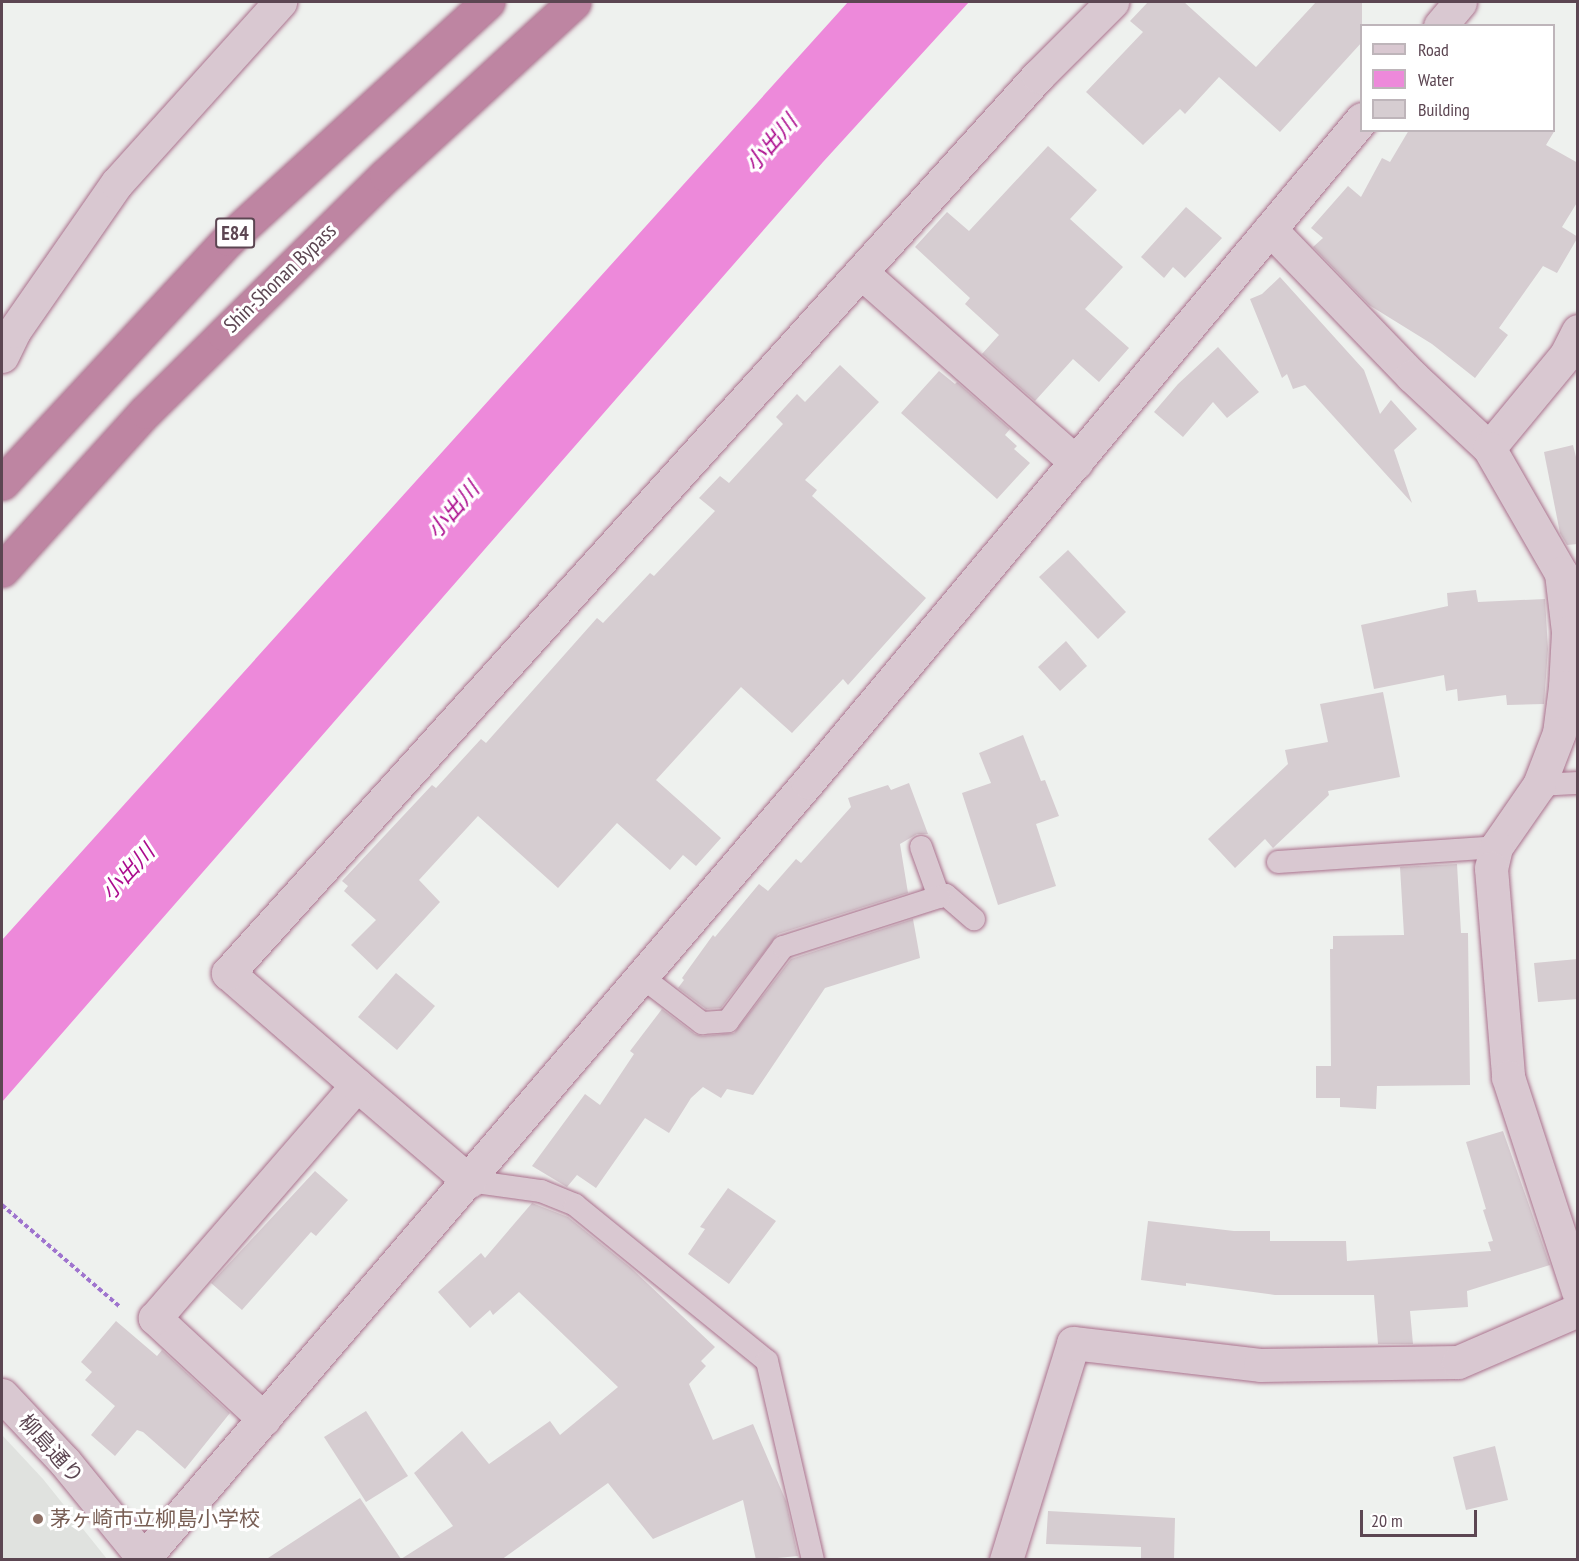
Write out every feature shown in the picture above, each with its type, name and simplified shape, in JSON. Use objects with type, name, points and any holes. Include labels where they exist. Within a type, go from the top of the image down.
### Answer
[{"type":"highway","name":"E84","points":[[2,483],[229,239],[488,2]]},
{"type":"highway","name":"Shin-Shonan Bypass","points":[[2,570],[145,412],[208,349],[386,176],[574,2]]},
{"type":"street","points":[[2,356],[14,331],[117,183],[280,2]]},
{"type":"street","points":[[469,1181],[228,973],[1038,76],[1112,2]]},
{"type":"street","points":[[1442,24],[1460,2]]},
{"type":"street","points":[[144,1559],[642,977],[1360,121]]},
{"type":"street","points":[[1270,229],[1412,376],[1489,448],[1570,571],[1565,687],[1559,734],[1539,785],[1496,847],[1491,868],[1508,1077],[1578,1291]]},
{"type":"street","points":[[862,273],[1076,462]]},
{"type":"street","points":[[1489,448],[1565,356],[1578,331]]},
{"type":"street","points":[[264,1419],[155,1318],[357,1085]]},
{"type":"street","points":[[1006,1560],[1073,1343],[1260,1365],[1458,1362],[1578,1310]]},
{"type":"street","name":"柳島通り","points":[[2,1395],[65,1462],[144,1559]]},
{"type":"lane","points":[[1539,785],[1578,783]]},
{"type":"lane","points":[[921,847],[939,897]]},
{"type":"lane","points":[[1278,862],[1496,847]]},
{"type":"lane","points":[[642,977],[702,1023],[728,1021],[783,947],[939,897],[946,896],[974,919]]},
{"type":"lane","points":[[469,1181],[541,1191],[575,1205],[767,1361],[813,1560]]},
{"type":"path","points":[[2,1205],[130,1316],[155,1318]]},
{"type":"shaded area","name":"茅ヶ崎市立柳島小学校","points":[[2,1435],[43,1479],[107,1559],[2,1559]]},
{"type":"water","name":"小出川","points":[[848,2],[969,2],[823,162],[2,1102],[2,940]]},
{"type":"building","points":[[1148,2],[1184,2],[1256,67],[1316,2],[1362,2],[1360,44],[1280,132],[1219,77],[1185,114],[1180,109],[1143,145],[1086,92],[1143,32],[1130,21]]},
{"type":"building","points":[[1408,132],[1554,132],[1546,145],[1578,163],[1578,201],[1562,227],[1578,237],[1557,273],[1543,266],[1499,328],[1508,335],[1475,378],[1432,344],[1369,305],[1313,247],[1323,238],[1311,228],[1348,186],[1361,197],[1382,158],[1390,162]]},
{"type":"building","points":[[1048,146],[1097,190],[1070,219],[1123,267],[1085,309],[1129,348],[1099,382],[1073,359],[1035,401],[982,354],[999,335],[965,304],[970,298],[915,247],[947,212],[969,231]]},
{"type":"building","points":[[1186,207],[1222,238],[1185,278],[1173,267],[1164,278],[1141,257]]},
{"type":"building","points":[[1280,277],[1364,370],[1380,414],[1391,400],[1417,429],[1394,450],[1412,503],[1305,385],[1293,389],[1287,374],[1282,378],[1250,299],[1262,294]]},
{"type":"building","points":[[1218,347],[1259,392],[1227,418],[1213,402],[1183,437],[1154,412],[1178,384]]},
{"type":"building","points":[[840,365],[879,402],[805,480],[817,490],[812,496],[926,598],[848,685],[843,679],[792,733],[741,687],[656,780],[721,838],[696,866],[683,855],[670,870],[617,823],[558,888],[478,816],[419,880],[440,902],[377,970],[351,945],[376,920],[344,891],[348,886],[342,881],[432,785],[436,788],[481,739],[486,743],[597,618],[603,623],[650,573],[654,576],[715,511],[699,498],[720,476],[729,483],[783,424],[776,417],[797,394],[805,402]]},
{"type":"building","points":[[939,371],[955,384],[957,382],[1010,429],[1005,435],[1017,446],[1014,449],[1030,463],[997,499],[901,413]]},
{"type":"building","points":[[1573,445],[1578,465],[1578,544],[1567,545],[1560,533],[1544,452]]},
{"type":"building","points":[[1068,550],[1126,612],[1098,639],[1039,577]]},
{"type":"building","points":[[1476,590],[1478,602],[1545,599],[1548,649],[1544,704],[1507,705],[1506,695],[1458,701],[1457,689],[1446,691],[1444,675],[1374,689],[1361,625],[1448,606],[1447,593]]},
{"type":"building","points":[[1066,641],[1087,666],[1060,691],[1038,667]]},
{"type":"building","points":[[1383,692],[1400,777],[1328,791],[1329,795],[1273,848],[1265,839],[1235,868],[1208,839],[1288,764],[1285,750],[1328,742],[1320,704]]},
{"type":"building","points":[[1023,735],[1041,781],[1045,780],[1059,816],[1036,824],[1056,886],[998,905],[962,793],[991,783],[979,753]]},
{"type":"building","points":[[909,783],[928,834],[917,834],[900,844],[908,893],[778,934],[721,1008],[706,1009],[678,988],[684,980],[682,978],[713,935],[715,937],[759,884],[768,891],[796,859],[801,863],[851,807],[848,798],[888,785],[891,790]]},
{"type":"building","points":[[1457,864],[1461,933],[1468,933],[1470,1085],[1377,1086],[1376,1109],[1340,1107],[1340,1098],[1316,1098],[1316,1066],[1331,1066],[1330,949],[1333,949],[1333,936],[1404,935],[1400,867]]},
{"type":"building","points":[[913,919],[920,958],[825,988],[753,1095],[727,1089],[721,1098],[703,1087],[691,1098],[669,1133],[645,1118],[596,1188],[577,1175],[567,1187],[532,1166],[585,1094],[600,1105],[634,1054],[630,1051],[662,1009],[695,1034],[703,1036],[734,1033],[791,959]]},
{"type":"building","points":[[1578,959],[1578,999],[1538,1002],[1534,963]]},
{"type":"building","points":[[396,973],[435,1006],[397,1050],[358,1017]]},
{"type":"building","points":[[1503,1131],[1550,1265],[1467,1291],[1468,1307],[1410,1311],[1413,1344],[1378,1344],[1374,1295],[1275,1295],[1186,1283],[1186,1286],[1141,1280],[1148,1221],[1234,1231],[1270,1231],[1270,1241],[1346,1241],[1347,1261],[1491,1251],[1488,1242],[1493,1241],[1483,1210],[1486,1209],[1466,1142]]},
{"type":"building","points":[[315,1171],[348,1200],[316,1236],[311,1232],[242,1310],[211,1283]]},
{"type":"building","points":[[728,1188],[776,1221],[729,1284],[688,1254],[705,1229],[700,1227]]},
{"type":"building","points":[[532,1203],[568,1217],[631,1268],[715,1347],[701,1361],[706,1366],[689,1384],[713,1440],[753,1424],[786,1501],[798,1556],[756,1560],[743,1500],[653,1539],[608,1483],[501,1560],[265,1560],[360,1498],[401,1559],[453,1526],[414,1473],[462,1431],[489,1464],[550,1421],[560,1435],[618,1387],[519,1292],[493,1315],[490,1310],[470,1328],[438,1292],[481,1253],[485,1258]]},
{"type":"building","points":[[116,1321],[157,1356],[162,1350],[230,1413],[185,1469],[143,1432],[137,1430],[115,1456],[91,1435],[115,1406],[85,1380],[92,1372],[81,1362]]},
{"type":"building","points":[[366,1411],[408,1476],[366,1502],[324,1437]]},
{"type":"building","points":[[1495,1446],[1508,1500],[1466,1510],[1453,1457]]},
{"type":"building","points":[[1048,1511],[1175,1518],[1174,1560],[1141,1560],[1141,1547],[1046,1544]]},
{"type":"place","name":"茅ヶ崎市立柳島小学校","points":[[38,1519]]}]
